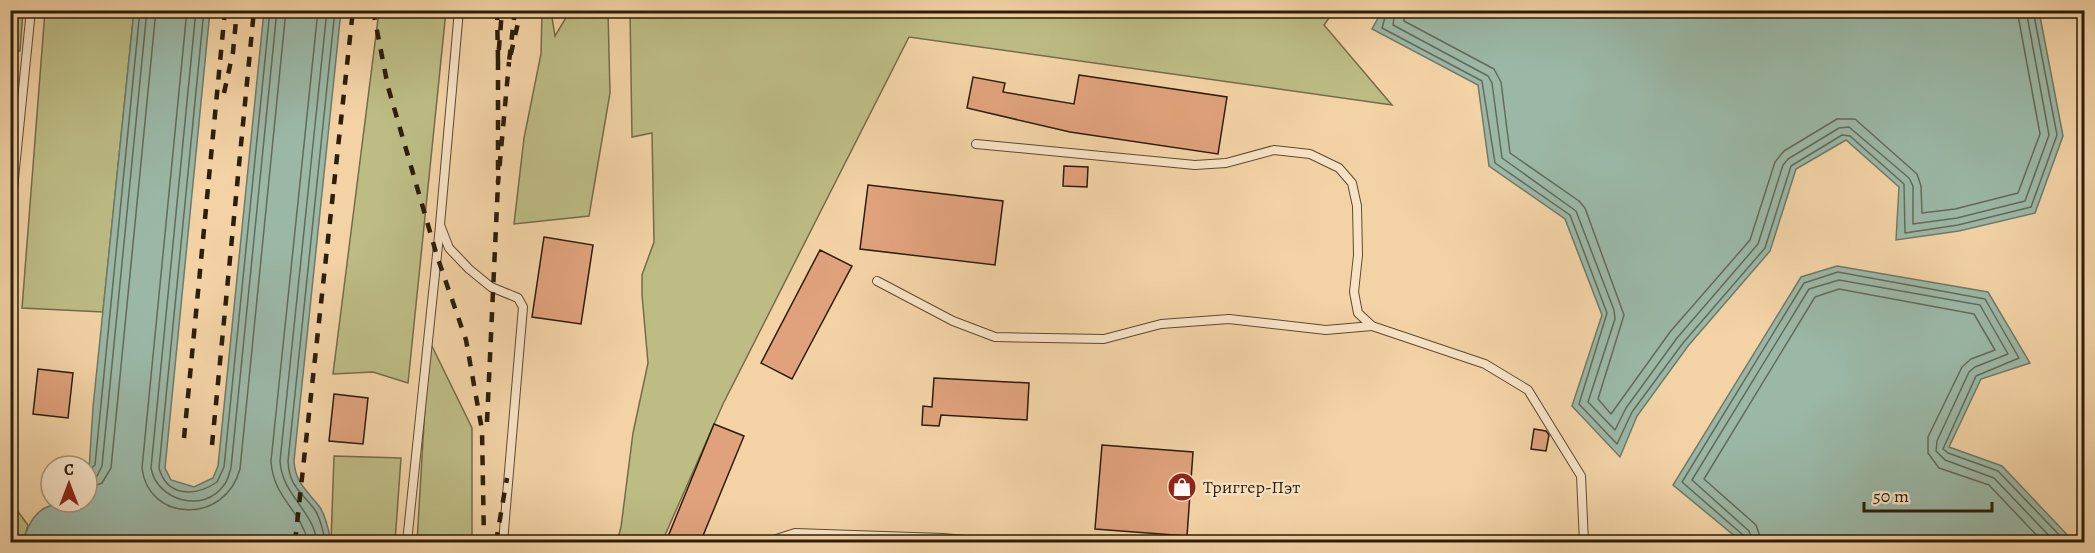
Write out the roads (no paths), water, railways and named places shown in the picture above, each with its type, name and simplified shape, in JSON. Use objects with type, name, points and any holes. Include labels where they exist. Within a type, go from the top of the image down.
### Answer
[{"type":"lane","points":[[10,218],[31,10]]},
{"type":"lane","points":[[407,543],[440,225],[459,10]]},
{"type":"lane","points":[[976,144],[1195,165],[1226,163],[1274,150],[1310,154],[1339,168],[1352,183],[1357,206],[1358,255],[1354,292],[1358,313],[1372,326]]},
{"type":"lane","points":[[440,225],[449,248],[469,269],[491,287],[518,298],[523,307],[503,543]]},
{"type":"lane","points":[[877,281],[953,321],[995,337],[1104,339],[1161,324],[1229,319],[1326,330],[1372,326],[1485,364],[1528,390],[1581,476],[1584,543]]},
{"type":"lane","points":[[767,543],[795,533],[943,538],[985,543]]},
{"type":"water","points":[[134,11],[210,11],[165,468],[171,480],[194,487],[213,478],[218,466],[264,11],[341,11],[294,461],[299,481],[324,514],[331,542],[23,542],[27,529],[39,512],[99,514],[99,454],[90,454]]},
{"type":"water","points":[[1382,11],[2039,11],[2063,136],[2035,213],[1959,231],[1896,240],[1899,187],[1846,140],[1796,169],[1770,251],[1688,346],[1637,416],[1620,457],[1572,406],[1602,315],[1565,219],[1489,166],[1478,85],[1372,29]]},
{"type":"water","points":[[1837,266],[1988,292],[2030,363],[1981,379],[1949,447],[2002,466],[2074,542],[1742,542],[1673,485],[1801,277]]},
{"type":"railway","points":[[184,438],[225,10]]},
{"type":"railway","points":[[224,93],[233,52],[237,10]]},
{"type":"railway","points":[[212,445],[254,10]]},
{"type":"railway","points":[[295,542],[353,10]]},
{"type":"railway","points":[[373,10],[388,87],[437,256],[466,340],[482,430],[484,542]]},
{"type":"railway","points":[[497,10],[498,60],[502,10]]},
{"type":"railway","points":[[515,10],[509,62],[521,10]]},
{"type":"railway","points":[[498,60],[498,183],[509,62]]},
{"type":"railway","points":[[487,422],[498,183]]},
{"type":"railway","points":[[496,542],[507,478]]},
{"type":"place","name":"Триггер-Пэт","points":[[1182,487]]}]
